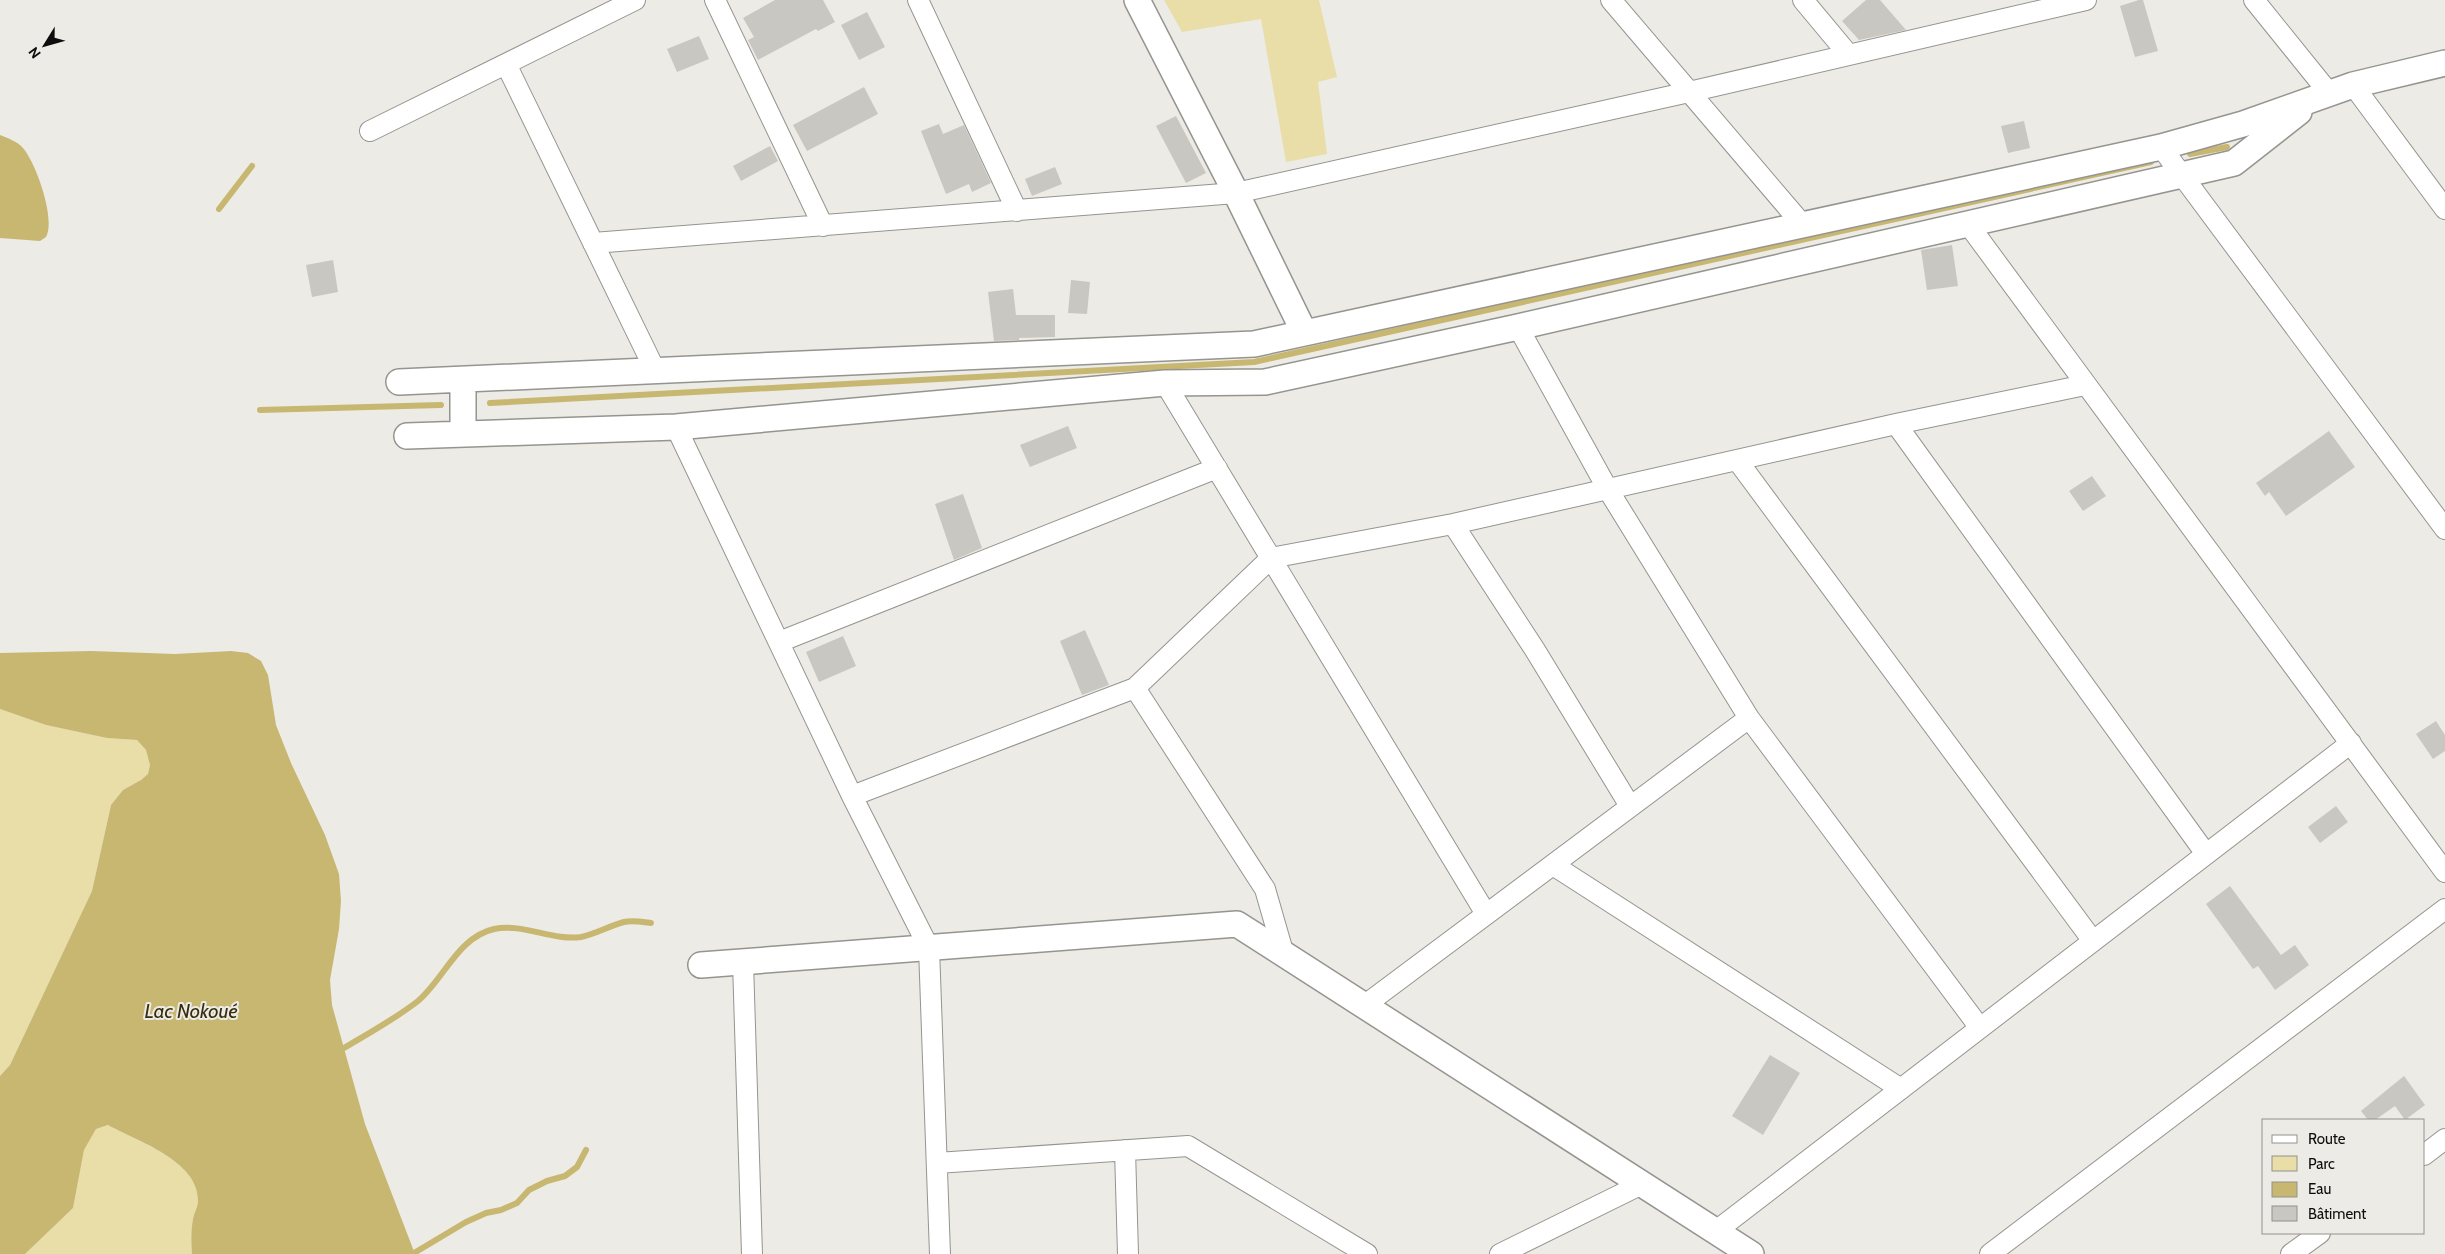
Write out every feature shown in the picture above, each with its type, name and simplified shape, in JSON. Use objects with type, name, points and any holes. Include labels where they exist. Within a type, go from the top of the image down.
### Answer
[{"type":"street","points":[[370,131],[635,0]]},
{"type":"street","points":[[715,0],[823,226]]},
{"type":"street","points":[[918,0],[1017,210]]},
{"type":"street","points":[[1137,0],[1236,193],[1304,332]]},
{"type":"street","points":[[1611,0],[1802,224]]},
{"type":"street","points":[[1803,0],[1848,54]]},
{"type":"street","points":[[593,243],[1236,193],[1690,92],[1848,54],[2017,7],[2086,0]]},
{"type":"street","points":[[2259,2],[2322,96]]},
{"type":"street","points":[[399,382],[1254,344],[2161,147],[2243,124],[2353,85],[2445,63]]},
{"type":"street","points":[[506,64],[655,370]]},
{"type":"street","points":[[2353,85],[2445,209]]},
{"type":"street","points":[[407,436],[676,427],[1165,383],[1265,382],[1518,327],[2234,163],[2322,96]]},
{"type":"street","points":[[2161,147],[2184,174],[2437,505],[2445,529]]},
{"type":"street","points":[[1968,224],[2445,872]]},
{"type":"street","points":[[1518,327],[1607,488],[1749,718],[1980,1028]]},
{"type":"street","points":[[463,380],[463,434]]},
{"type":"street","points":[[1165,383],[1486,914]]},
{"type":"street","points":[[852,796],[1135,688],[1271,558],[1453,524],[1896,424],[2085,385]]},
{"type":"street","points":[[1896,424],[2206,854]]},
{"type":"street","points":[[676,427],[852,796],[929,948],[940,1254]]},
{"type":"street","points":[[1737,460],[2093,941]]},
{"type":"street","points":[[779,642],[1217,468]]},
{"type":"street","points":[[1453,524],[1535,650],[1630,806]]},
{"type":"street","points":[[1135,688],[1264,889],[1284,955]]},
{"type":"street","points":[[1365,1005],[1749,718]]},
{"type":"street","points":[[1716,1232],[2351,743]]},
{"type":"street","points":[[1552,864],[1901,1089]]},
{"type":"street","points":[[1990,1254],[2445,908]]},
{"type":"street","points":[[701,965],[1237,924],[1751,1254]]},
{"type":"street","points":[[743,962],[752,1254]]},
{"type":"street","points":[[2425,1154],[2445,1139]]},
{"type":"street","points":[[937,1163],[1188,1146],[1367,1254]]},
{"type":"street","points":[[1125,1150],[1128,1254]]},
{"type":"street","points":[[1500,1254],[1642,1184]]},
{"type":"street","points":[[2291,1254],[2319,1234]]},
{"type":"green space","points":[[1164,0],[1319,0],[1337,77],[1318,82],[1327,154],[1286,162],[1261,19],[1182,32]]},
{"type":"green space","points":[[0,709],[46,725],[107,738],[137,740],[146,750],[150,765],[148,774],[123,790],[111,805],[92,891],[10,1065],[0,1076]]},
{"type":"green space","points":[[109,1125],[164,1154],[178,1164],[196,1187],[198,1201],[192,1223],[192,1254],[25,1254],[73,1208],[84,1150],[96,1129]]},
{"type":"water","points":[[0,135],[16,142],[23,148],[39,178],[47,205],[48,218],[46,237],[40,241],[0,238]]},
{"type":"water","name":"Lac Nokoué","points":[[91,651],[175,654],[231,651],[248,653],[261,661],[268,675],[276,725],[291,763],[325,835],[339,874],[341,901],[339,929],[330,980],[332,1005],[365,1124],[415,1254],[192,1254],[192,1223],[198,1201],[196,1187],[188,1174],[164,1154],[108,1125],[96,1129],[84,1150],[73,1208],[25,1254],[0,1254],[0,1076],[10,1065],[92,891],[111,805],[123,790],[148,774],[150,765],[146,750],[137,740],[107,738],[46,725],[0,709],[0,653]]},
{"type":"building","points":[[775,0],[823,0],[835,22],[818,31],[816,29],[758,60],[748,40],[754,37],[743,18]]},
{"type":"building","points":[[1866,0],[1880,0],[1906,30],[1859,40],[1842,21]]},
{"type":"building","points":[[2143,0],[2158,51],[2135,57],[2120,6]]},
{"type":"building","points":[[867,12],[885,47],[859,60],[841,25]]},
{"type":"building","points":[[699,36],[709,59],[677,72],[667,49]]},
{"type":"building","points":[[864,87],[878,114],[807,151],[793,125]]},
{"type":"building","points":[[1176,116],[1206,173],[1186,183],[1156,126]]},
{"type":"building","points":[[2024,121],[2030,148],[2008,153],[2001,126]]},
{"type":"building","points":[[939,124],[943,134],[964,125],[991,183],[972,192],[969,184],[946,194],[921,131]]},
{"type":"building","points":[[770,146],[778,161],[741,181],[733,166]]},
{"type":"building","points":[[1055,167],[1062,184],[1032,196],[1025,179]]},
{"type":"building","points":[[1952,245],[1958,286],[1927,290],[1921,250]]},
{"type":"building","points":[[333,260],[338,292],[312,297],[306,265]]},
{"type":"building","points":[[1071,280],[1090,282],[1087,314],[1068,313]]},
{"type":"building","points":[[1013,289],[1016,315],[1055,315],[1055,337],[994,341],[988,292]]},
{"type":"building","points":[[1068,426],[1077,448],[1030,467],[1020,445]]},
{"type":"building","points":[[2329,431],[2355,467],[2286,516],[2269,492],[2265,496],[2256,483]]},
{"type":"building","points":[[2092,476],[2106,496],[2083,511],[2069,491]]},
{"type":"building","points":[[963,494],[982,548],[954,560],[935,504]]},
{"type":"building","points":[[1085,630],[1109,685],[1082,695],[1060,641]]},
{"type":"building","points":[[843,636],[856,666],[819,682],[806,652]]},
{"type":"building","points":[[2436,721],[2445,735],[2445,751],[2433,759],[2416,734]]},
{"type":"building","points":[[2336,806],[2348,822],[2320,843],[2308,827]]},
{"type":"building","points":[[2230,886],[2281,955],[2295,945],[2309,965],[2275,990],[2258,966],[2253,969],[2206,904]]},
{"type":"building","points":[[1770,1055],[1800,1073],[1763,1135],[1732,1116]]},
{"type":"building","points":[[2404,1076],[2425,1105],[2406,1119],[2404,1119],[2395,1106],[2376,1119],[2367,1119],[2361,1111]]},
{"type":"waterway","points":[[2190,154],[2227,147]]},
{"type":"waterway","points":[[490,403],[1254,362],[2151,162]]},
{"type":"waterway","points":[[219,209],[252,166]]},
{"type":"waterway","points":[[260,410],[441,405]]},
{"type":"waterway","points":[[344,1048],[391,1020],[418,1001],[436,982],[461,949],[481,933],[494,929],[516,928],[570,938],[592,934],[624,922],[651,923]]},
{"type":"waterway","points":[[414,1253],[466,1222],[517,1203],[529,1190],[547,1181],[565,1176],[577,1167],[586,1150]]}]
